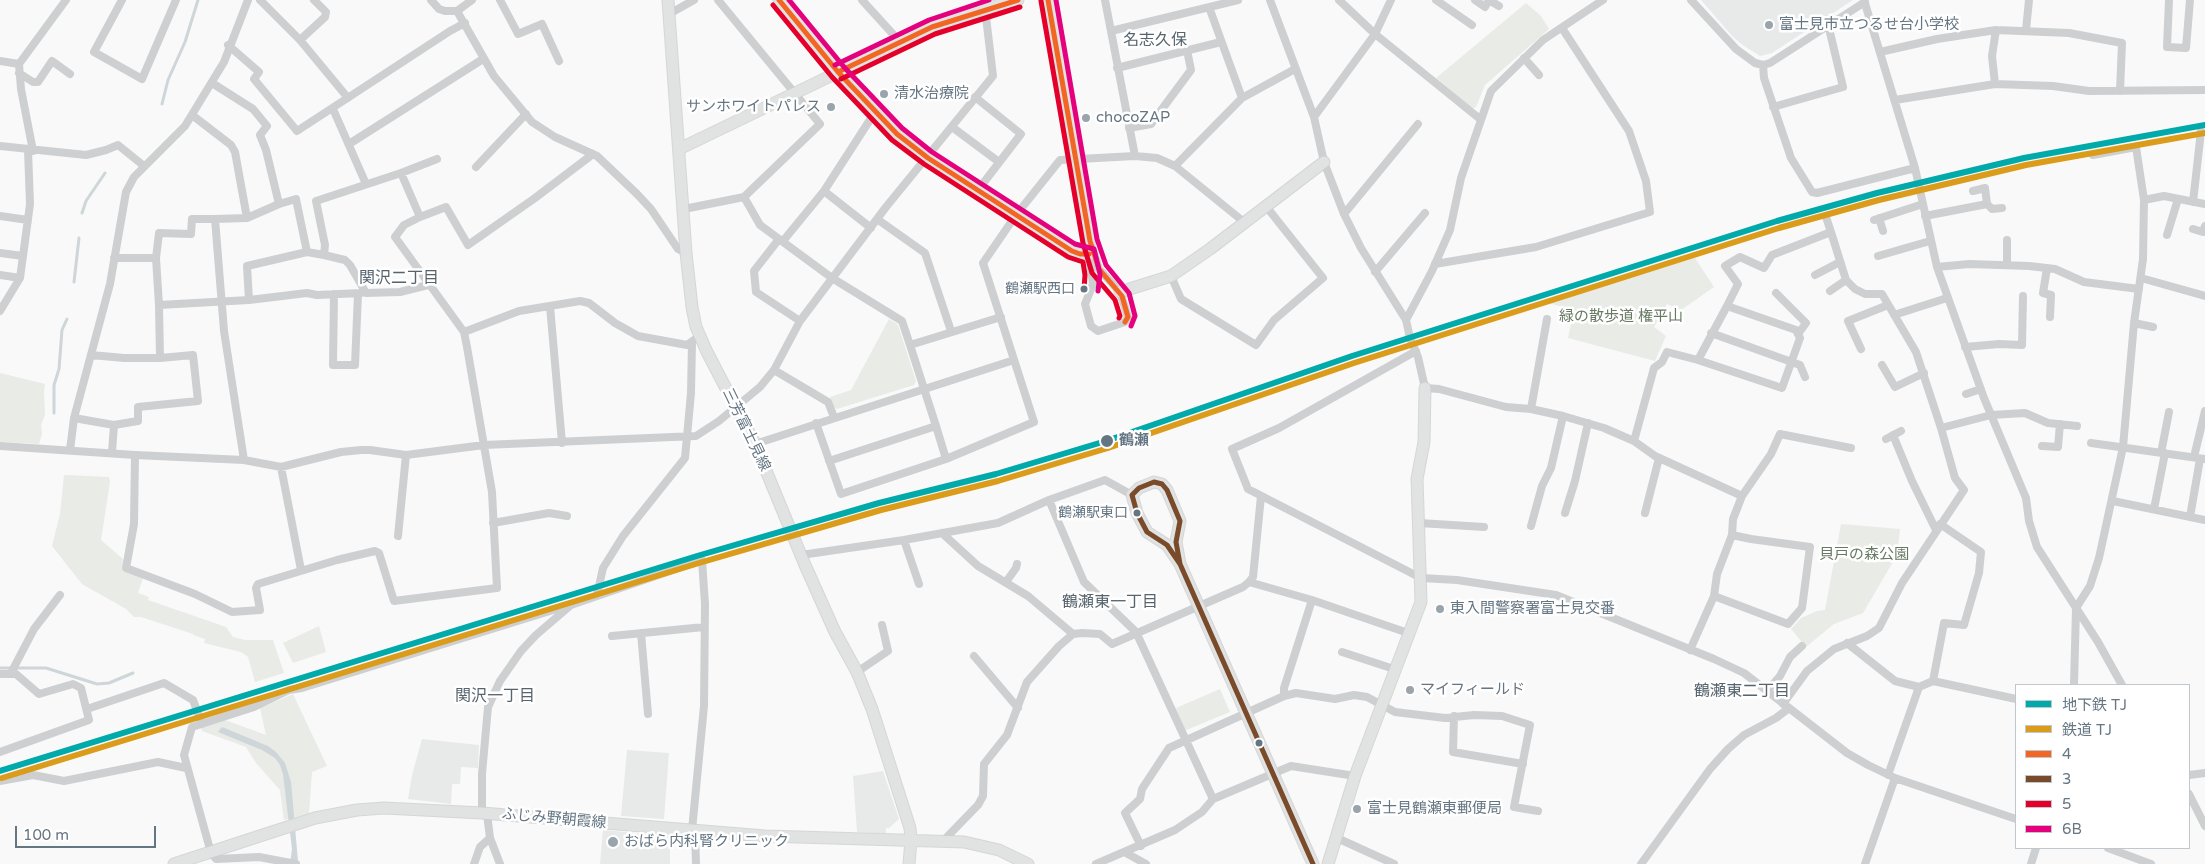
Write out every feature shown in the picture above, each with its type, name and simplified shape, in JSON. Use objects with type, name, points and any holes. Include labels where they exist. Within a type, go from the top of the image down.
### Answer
[{"type":"main road","name":"三芳富士見線","points":[[668,0],[686,253],[696,339],[736,407],[755,444],[801,556],[835,632],[857,672],[872,709],[902,799],[912,840]]},
{"type":"main road","points":[[779,0],[838,72],[898,134],[928,158],[1072,251],[1080,254],[1089,254]]},
{"type":"main road","points":[[679,149],[932,27],[984,4],[1018,0]]},
{"type":"main road","points":[[1048,0],[1090,241]]},
{"type":"main road","points":[[1120,292],[1171,276],[1324,162]]},
{"type":"main road","points":[[1328,864],[1355,776],[1411,634],[1421,602],[1417,479],[1424,442],[1426,388]]},
{"type":"main road","points":[[1180,564],[1176,542],[1180,521],[1164,486],[1154,482],[1139,488],[1132,495],[1133,502],[1147,532],[1167,545],[1180,564],[1313,864]]},
{"type":"main road","name":"ふじみ野朝霞線","points":[[174,864],[196,861],[211,853],[315,818],[384,808],[484,813],[765,836],[964,842],[999,850],[1028,864]]},
{"type":"main road","points":[[909,864],[912,840]]},
{"type":"street","points":[[0,311],[20,278],[30,204],[31,150],[19,64],[66,0]]},
{"type":"street","points":[[122,0],[94,52],[142,79],[176,0]]},
{"type":"street","points":[[70,450],[74,418],[110,284],[126,192],[134,177],[180,132],[192,115],[224,62],[228,45],[248,0]]},
{"type":"street","points":[[260,0],[300,40],[348,98]]},
{"type":"street","points":[[300,40],[325,17],[326,12],[314,0]]},
{"type":"street","points":[[431,0],[442,10],[457,11],[472,0]]},
{"type":"street","points":[[500,0],[518,34],[542,24],[559,61]]},
{"type":"street","points":[[669,14],[694,0]]},
{"type":"street","points":[[684,209],[744,196],[820,124],[718,0]]},
{"type":"street","points":[[1105,0],[1135,156]]},
{"type":"street","points":[[1111,31],[1238,0]]},
{"type":"street","points":[[1270,0],[1314,117],[1324,162],[1344,214],[1375,272],[1406,320],[1426,388],[1439,389],[1506,407],[1530,409],[1588,423],[1634,441],[1659,458],[1742,496]]},
{"type":"street","points":[[1339,0],[1375,34],[1480,119]]},
{"type":"street","points":[[1314,117],[1375,34],[1391,0]]},
{"type":"street","points":[[1436,0],[1472,25]]},
{"type":"street","points":[[1476,0],[1485,7],[1489,0],[1499,6]]},
{"type":"street","points":[[1406,320],[1450,230],[1461,178],[1491,91],[1544,40],[1593,3],[1603,0]]},
{"type":"street","points":[[1691,0],[1736,49],[1754,63],[1763,65],[1770,63],[1865,1],[1915,168],[1937,268],[1991,415],[2026,498],[2029,521],[2037,547],[2098,642],[2121,684]]},
{"type":"street","points":[[2026,30],[2029,0]]},
{"type":"street","points":[[2169,0],[2166,47],[2186,48],[2190,0]]},
{"type":"street","points":[[865,1],[901,43]]},
{"type":"street","points":[[0,446],[244,460],[281,467],[341,452],[361,450],[406,455],[484,445],[562,443],[607,439],[688,438],[696,436],[704,432],[760,387],[774,370],[800,321],[877,219],[928,158],[992,76],[984,4]]},
{"type":"street","points":[[1209,7],[1242,98]]},
{"type":"street","points":[[457,11],[494,76],[532,122],[555,137],[593,154],[637,194],[678,249],[686,253]]},
{"type":"street","points":[[228,45],[259,72],[254,78],[297,131],[465,23]]},
{"type":"street","points":[[1773,107],[1843,87],[1828,24]]},
{"type":"street","points":[[1435,264],[1536,247],[1650,212],[1646,181],[1629,131],[1562,28]]},
{"type":"street","points":[[1995,84],[1992,56],[1996,30]]},
{"type":"street","points":[[1880,52],[1937,39],[1996,30],[2068,33],[2122,44],[2120,92]]},
{"type":"street","points":[[1118,68],[1221,42]]},
{"type":"street","points":[[1130,128],[1150,124],[1192,70],[1186,50]]},
{"type":"street","points":[[1524,58],[1539,75]]},
{"type":"street","points":[[348,144],[483,59]]},
{"type":"street","points":[[0,61],[19,64]]},
{"type":"street","points":[[19,73],[33,82],[38,82],[52,61],[70,74]]},
{"type":"street","points":[[1763,65],[1764,78],[1791,158],[1812,192],[1817,193],[1915,168]]},
{"type":"street","points":[[1175,166],[1242,98],[1295,69]]},
{"type":"street","points":[[212,83],[253,109],[267,126],[260,135],[266,150],[279,204]]},
{"type":"street","points":[[1895,100],[1995,84],[2053,86],[2089,91],[2120,92],[2205,90]]},
{"type":"street","points":[[975,97],[1021,134],[978,190]]},
{"type":"street","points":[[333,109],[366,184]]},
{"type":"street","points":[[800,321],[756,292],[754,271],[824,192],[875,112]]},
{"type":"street","points":[[476,167],[526,114]]},
{"type":"street","points":[[192,115],[232,145],[235,152],[247,218]]},
{"type":"street","points":[[1344,214],[1418,124]]},
{"type":"street","points":[[952,127],[999,162]]},
{"type":"street","points":[[2193,202],[2201,132]]},
{"type":"street","points":[[0,146],[86,155],[106,150],[118,144],[144,166]]},
{"type":"street","points":[[2074,684],[2076,608],[2090,586],[2099,558],[2123,447],[2134,323],[2143,259],[2144,200],[2136,146],[2093,156]]},
{"type":"street","points":[[136,455],[134,524],[126,568],[195,594],[232,612],[260,610],[256,588],[258,584],[337,560],[375,552],[379,554],[394,602],[497,588],[492,492],[464,332],[428,285],[395,237],[404,225],[446,207],[468,245],[593,154]]},
{"type":"street","points":[[816,423],[841,494],[946,459],[1034,422],[983,263],[1016,215],[1060,160],[1135,156],[1157,158],[1175,166],[1244,222]]},
{"type":"street","points":[[324,255],[325,245],[316,201],[437,159]]},
{"type":"street","points":[[401,173],[420,217]]},
{"type":"street","points":[[1973,191],[1993,186]]},
{"type":"street","points":[[1985,188],[1987,204],[1992,209],[2002,208]]},
{"type":"street","points":[[824,192],[871,228]]},
{"type":"street","points":[[744,196],[760,225],[832,278],[902,321],[946,459]]},
{"type":"street","points":[[2144,200],[2164,196],[2205,204]]},
{"type":"street","points":[[2167,235],[2178,199]]},
{"type":"street","points":[[160,358],[156,258],[159,234],[191,234],[192,219],[247,218],[279,204],[296,200],[307,252]]},
{"type":"street","points":[[1883,231],[1876,219],[1923,204]]},
{"type":"street","points":[[1925,216],[1987,204]]},
{"type":"street","points":[[1171,276],[1181,299],[1256,345],[1274,320],[1323,278],[1265,205]]},
{"type":"street","points":[[1375,272],[1425,213]]},
{"type":"street","points":[[0,216],[28,220]]},
{"type":"street","points":[[1641,864],[1710,769],[1728,748],[1744,735],[1776,718],[1786,706],[1808,671],[1834,649],[1867,636],[1879,628],[1902,584],[1964,490],[1955,478],[1916,352],[1882,294],[1865,294],[1854,289],[1846,280],[1826,217]]},
{"type":"street","points":[[214,219],[224,331],[244,460]]},
{"type":"street","points":[[877,219],[925,253],[951,331]]},
{"type":"street","points":[[2193,229],[2203,232],[2205,226]]},
{"type":"street","points":[[1698,360],[1738,284],[1726,266],[1740,258],[1764,268],[1772,255],[1831,232]]},
{"type":"street","points":[[2007,240],[2007,264]]},
{"type":"street","points":[[1090,241],[1099,269],[1120,292],[1127,310],[1127,320],[1125,322],[1098,331],[1094,330],[1091,326],[1086,304],[1093,284],[1089,254],[1090,241]]},
{"type":"street","points":[[1878,256],[1930,241]]},
{"type":"street","points":[[249,300],[247,266],[307,252],[345,260],[366,293]]},
{"type":"street","points":[[0,253],[23,256]]},
{"type":"street","points":[[114,258],[156,258]]},
{"type":"street","points":[[1815,275],[1840,262]]},
{"type":"street","points":[[1937,268],[1969,264],[2007,264],[2047,268],[2068,274],[2075,280],[2139,289]]},
{"type":"street","points":[[2047,268],[2043,293],[2051,295],[2050,317]]},
{"type":"street","points":[[0,275],[20,278]]},
{"type":"street","points":[[2141,278],[2205,296]]},
{"type":"street","points":[[1830,291],[1846,280]]},
{"type":"street","points":[[159,305],[222,303],[307,294],[400,292],[428,285]]},
{"type":"street","points":[[1776,293],[1806,322],[1798,334]]},
{"type":"street","points":[[334,294],[333,365],[355,365],[358,294]]},
{"type":"street","points":[[1965,347],[1999,344],[2022,345],[2023,296]]},
{"type":"street","points":[[1894,315],[1947,298]]},
{"type":"street","points":[[464,332],[519,311],[580,301],[589,303],[615,323],[638,336],[687,345],[696,339]]},
{"type":"street","points":[[550,306],[562,443]]},
{"type":"street","points":[[1634,441],[1654,368],[1662,362],[1668,352],[1782,388],[1800,338],[1796,330],[1727,306]]},
{"type":"street","points":[[1860,349],[1848,321],[1888,306]]},
{"type":"street","points":[[910,345],[1000,317]]},
{"type":"street","points":[[1530,409],[1546,319]]},
{"type":"street","points":[[2134,323],[2153,328]]},
{"type":"street","points":[[1711,333],[1800,365],[1805,377]]},
{"type":"street","points":[[597,595],[603,568],[623,536],[685,458],[696,339]]},
{"type":"street","points":[[1416,351],[1279,428],[1232,449],[1248,489],[1421,578],[1456,580],[1556,595],[1744,673],[1847,752],[1891,776],[2015,819]]},
{"type":"street","points":[[74,418],[114,424],[138,421],[138,407],[198,401],[193,355],[160,358],[124,358],[91,355]]},
{"type":"street","points":[[755,444],[1014,360]]},
{"type":"street","points":[[1882,365],[1895,387],[1924,373]]},
{"type":"street","points":[[774,370],[828,402],[834,417]]},
{"type":"street","points":[[1966,394],[1981,389]]},
{"type":"street","points":[[2190,517],[2200,458],[2205,411]]},
{"type":"street","points":[[2154,509],[2169,412]]},
{"type":"street","points":[[1941,428],[1991,415],[2025,413],[2048,423],[2077,426]]},
{"type":"street","points":[[1530,526],[1542,486],[1551,468],[1563,416]]},
{"type":"street","points":[[1565,512],[1575,481],[1588,423]]},
{"type":"street","points":[[112,452],[114,424]]},
{"type":"street","points":[[2042,446],[2058,447],[2060,424]]},
{"type":"street","points":[[829,461],[936,426]]},
{"type":"street","points":[[1901,431],[1890,437],[1938,527],[1981,552],[1978,573],[1964,625],[1944,623],[1933,681]]},
{"type":"street","points":[[1690,650],[1714,596],[1717,574],[1732,535],[1733,519],[1742,496],[1771,454],[1780,434],[1851,448]]},
{"type":"street","points":[[2091,443],[2200,458]]},
{"type":"street","points":[[398,536],[406,455]]},
{"type":"street","points":[[1645,513],[1659,458]]},
{"type":"street","points":[[281,467],[301,570]]},
{"type":"street","points":[[801,556],[998,523],[1049,500],[1105,480],[1132,495]]},
{"type":"street","points":[[943,841],[978,805],[983,796],[984,764],[1007,735],[1023,691],[1031,677],[1049,656],[1073,634],[1100,634],[1112,644],[1242,587],[1249,582],[1253,577],[1261,496]]},
{"type":"street","points":[[1049,500],[1084,582],[1136,632],[1214,799]]},
{"type":"street","points":[[2112,501],[2205,520]]},
{"type":"street","points":[[493,523],[549,513],[567,516]]},
{"type":"street","points":[[1419,523],[1484,527]]},
{"type":"street","points":[[942,533],[978,566],[1028,596],[1073,634]]},
{"type":"street","points":[[1714,596],[1788,624],[1802,608],[1810,547],[1751,540],[1732,535]]},
{"type":"street","points":[[904,540],[919,584]]},
{"type":"street","points":[[296,864],[259,857],[216,859],[211,853],[186,768],[184,755],[189,731],[192,727],[254,707],[289,690],[302,688],[571,605],[702,560],[705,604],[704,706],[693,830],[696,864]]},
{"type":"street","points":[[1006,582],[1017,564]]},
{"type":"street","points":[[1249,582],[1312,600],[1411,634]]},
{"type":"street","points":[[11,672],[34,629],[60,594]]},
{"type":"street","points":[[1284,696],[1284,688],[1312,600]]},
{"type":"street","points":[[500,864],[490,838],[484,813],[482,774],[488,707],[500,681],[521,651],[536,634],[571,605]]},
{"type":"street","points":[[857,672],[888,651],[882,625]]},
{"type":"street","points":[[612,636],[704,627]]},
{"type":"street","points":[[641,633],[648,714]]},
{"type":"street","points":[[1847,643],[1895,681],[1919,687],[1933,681],[2015,699]]},
{"type":"street","points":[[1767,691],[1780,676],[1790,657],[1802,646]]},
{"type":"street","points":[[1342,652],[1397,670]]},
{"type":"street","points":[[974,656],[1018,708]]},
{"type":"street","points":[[0,674],[11,672],[16,674],[39,694],[73,684],[81,688],[89,720],[0,752]]},
{"type":"street","points":[[87,709],[164,683],[193,700],[202,724]]},
{"type":"street","points":[[1866,864],[1919,687]]},
{"type":"street","points":[[1141,846],[1126,813],[1140,800],[1142,789],[1169,748],[1284,696],[1296,693],[1335,699],[1354,695],[1367,697],[1395,712],[1433,717],[1502,716],[1530,725],[1514,807],[1538,811]]},
{"type":"street","points":[[1454,716],[1452,752],[1523,764]]},
{"type":"street","points":[[0,781],[33,774],[64,781],[158,762],[186,768]]},
{"type":"street","points":[[1096,864],[1175,830],[1202,812],[1214,799],[1296,765],[1334,774],[1355,776]]},
{"type":"street","points":[[2190,775],[2205,773]]},
{"type":"street","points":[[2190,796],[2205,826]]},
{"type":"street","points":[[474,864],[480,847],[490,838]]},
{"type":"street","points":[[1337,838],[1394,864]]},
{"type":"street","points":[[2031,864],[2036,849]]},
{"type":"street","points":[[2111,849],[2151,864]]},
{"type":"street","points":[[1126,852],[1146,864]]},
{"type":"shaded area","name":"富士見市立つるせ台小学校","points":[[1701,0],[1853,0],[1772,53],[1760,56],[1733,37]]},
{"type":"shaded area","points":[[222,727],[268,746],[285,763],[291,782],[298,861],[290,864],[292,849],[283,774],[280,765],[275,758],[262,750],[218,732]]},
{"type":"shaded area","points":[[422,739],[479,745],[478,768],[461,767],[460,784],[452,784],[451,804],[408,799],[412,775]]},
{"type":"shaded area","points":[[627,750],[669,753],[664,819],[621,816]]},
{"type":"shaded area","points":[[883,771],[899,819],[889,828],[886,828],[886,834],[857,832],[853,776]]},
{"type":"shaded area","points":[[603,830],[670,836],[670,864],[600,864]]},
{"type":"green space","points":[[1526,3],[1541,16],[1549,29],[1485,85],[1476,107],[1472,109],[1436,78]]},
{"type":"green space","name":"緑の散歩道 権平山","points":[[1695,258],[1714,287],[1681,310],[1667,304],[1654,327],[1666,336],[1655,361],[1568,338],[1574,310],[1548,303]]},
{"type":"green space","points":[[889,319],[897,324],[899,328],[916,381],[914,385],[837,409],[833,407],[830,397],[851,390]]},
{"type":"green space","points":[[0,373],[45,384],[45,415],[41,425],[42,434],[39,444],[0,442]]},
{"type":"green space","points":[[64,475],[109,477],[110,482],[101,540],[123,559],[122,568],[143,578],[138,593],[149,597],[148,600],[226,627],[233,637],[245,640],[273,640],[284,673],[255,682],[248,657],[241,652],[204,643],[205,639],[193,634],[141,617],[134,617],[126,609],[82,584],[52,546],[60,514]]},
{"type":"green space","name":"貝戸の森公園","points":[[1841,524],[1900,529],[1897,555],[1863,613],[1834,624],[1806,647],[1791,629],[1801,618],[1817,611],[1825,610]]},
{"type":"green space","points":[[319,626],[326,652],[293,663],[283,643]]},
{"type":"green space","points":[[1220,689],[1230,712],[1184,731],[1176,708]]},
{"type":"green space","points":[[293,694],[327,766],[312,772],[309,814],[284,820],[280,790],[256,763],[246,747],[202,731],[201,728],[225,720],[266,735],[260,708]]},
{"type":"waterway","points":[[162,104],[168,80],[185,42],[198,0]]},
{"type":"waterway","points":[[82,213],[86,201],[105,173]]},
{"type":"waterway","points":[[74,282],[79,238]]},
{"type":"waterway","points":[[54,413],[54,385],[59,369],[62,330],[67,319]]},
{"type":"waterway","points":[[0,668],[46,668],[97,684],[109,683],[133,673]]},
{"type":"metro line","name":"TJ","points":[[0,771],[697,556],[879,503],[996,474],[1106,441],[1352,356],[1777,221],[1877,193],[2024,158],[2205,125]]},
{"type":"rail line","name":"TJ","points":[[2,778],[699,563],[881,510],[998,481],[1108,448],[1354,363],[1779,228],[1879,200],[2026,165],[2205,133]]},
{"type":"transit line","name":"4","points":[[779,0],[838,72],[897,134],[928,158],[1072,251],[1080,254],[1089,254]]},
{"type":"transit line","name":"6B","points":[[789,0],[844,67],[902,128],[932,152],[1075,244],[1094,249],[1100,274],[1098,291]]},
{"type":"transit line","name":"6B","points":[[835,65],[929,20],[989,0]]},
{"type":"transit line","name":"4","points":[[838,72],[932,27],[1018,0]]},
{"type":"transit line","name":"4","points":[[1048,0],[1090,241],[1099,269],[1122,296],[1128,317],[1125,322]]},
{"type":"transit line","name":"6B","points":[[1056,0],[1097,239],[1106,265],[1129,293],[1135,316],[1131,326]]},
{"type":"transit line","name":"5","points":[[1041,1],[1083,243],[1092,273],[1115,300],[1119,318]]},
{"type":"transit line","name":"5","points":[[773,5],[832,77],[892,140],[924,164],[1068,257],[1083,262],[1085,275],[1084,289]]},
{"type":"transit line","name":"5","points":[[841,79],[935,34],[1020,7]]},
{"type":"transit line","name":"3","points":[[1154,482],[1162,484],[1167,490],[1180,521],[1176,542],[1180,564],[1167,545],[1147,532],[1137,513],[1132,495],[1139,488],[1154,482]]},
{"type":"transit line","name":"3","points":[[1180,564],[1313,864]]},
{"type":"place","name":"富士見市立つるせ台小学校","points":[[1769,25]]},
{"type":"place","name":"清水治療院","points":[[884,94]]},
{"type":"place","name":"サンホワイトパレス","points":[[831,107]]},
{"type":"place","name":"chocoZAP","points":[[1086,118]]},
{"type":"place","name":"鶴瀬駅西口","points":[[1084,289]]},
{"type":"place","name":"鶴瀬","points":[[1107,441]]},
{"type":"place","name":"鶴瀬駅東口","points":[[1137,513]]},
{"type":"place","name":"東入間警察署富士見交番","points":[[1440,609]]},
{"type":"place","name":"マイフィールド","points":[[1410,690]]},
{"type":"place","name":"富士見鶴瀬東郵便局","points":[[1357,809]]},
{"type":"place","name":"おばら内科腎クリニック","points":[[613,842]]},
{"type":"district","name":"名志久保","points":[[1155,41]]},
{"type":"district","name":"関沢二丁目","points":[[399,279]]},
{"type":"district","name":"鶴瀬東一丁目","points":[[1110,603]]},
{"type":"district","name":"鶴瀬東二丁目","points":[[1742,692]]},
{"type":"district","name":"関沢一丁目","points":[[495,697]]}]
